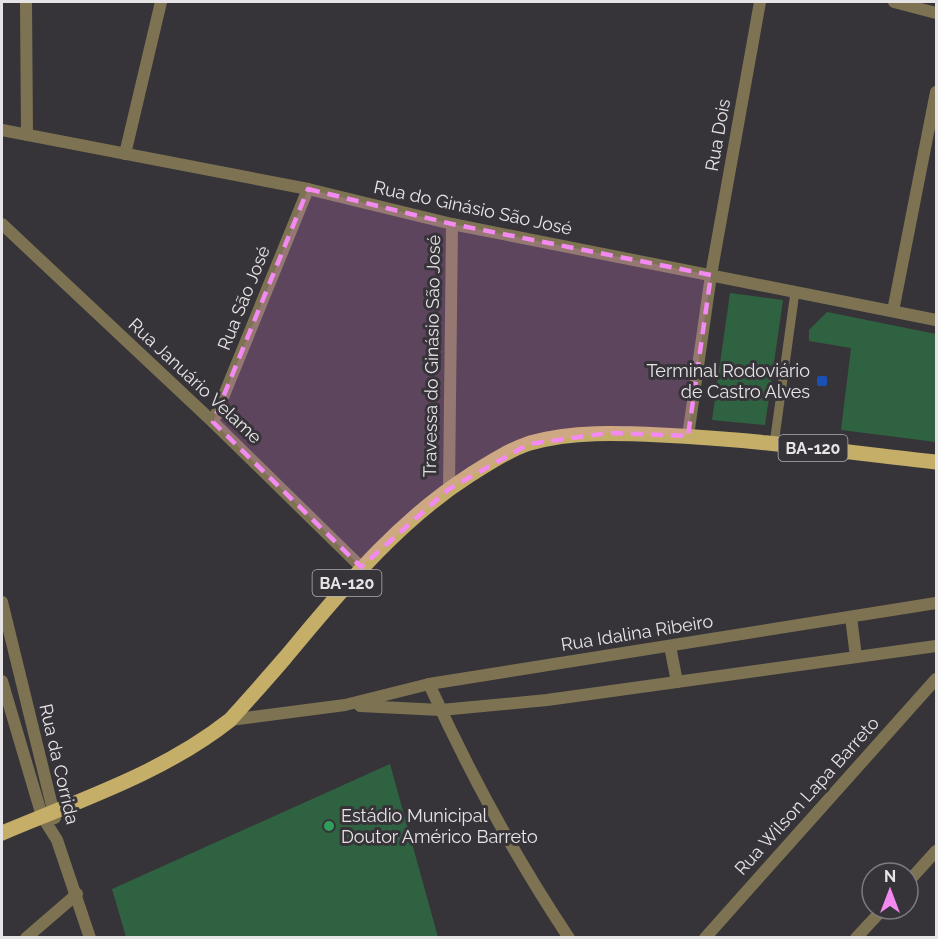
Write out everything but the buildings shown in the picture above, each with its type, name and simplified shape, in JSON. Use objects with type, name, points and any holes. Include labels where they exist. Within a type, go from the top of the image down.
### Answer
[{"type":"main road","name":"BA-120","points":[[2,833],[149,771],[188,751],[230,720],[361,567],[416,515],[448,489],[497,458],[529,444],[561,437],[608,433],[688,436],[936,462]]},
{"type":"street","points":[[26,2],[27,135]]},
{"type":"street","points":[[125,154],[161,2]]},
{"type":"street","name":"Rua Dois","points":[[688,436],[711,275],[760,2]]},
{"type":"street","points":[[894,2],[936,13]]},
{"type":"street","points":[[893,312],[936,92]]},
{"type":"street","name":"Rua do Ginásio São José","points":[[2,130],[308,189],[452,224],[936,320]]},
{"type":"street","name":"Rua São José","points":[[213,422],[308,189]]},
{"type":"street","name":"Rua Januário Velame","points":[[2,224],[213,422],[361,567]]},
{"type":"street","name":"Travessa do Ginásio São José","points":[[448,489],[452,224]]},
{"type":"street","name":"Rua da Corrida","points":[[2,602],[49,813]]},
{"type":"street","name":"Rua Idalina Ribeiro","points":[[230,720],[345,705],[429,684],[936,603]]},
{"type":"street","points":[[851,617],[856,657]]},
{"type":"street","points":[[670,646],[676,682]]},
{"type":"street","name":"Rua Idalina Ribeiro","points":[[345,705],[441,710],[547,700],[936,646]]},
{"type":"street","name":"Rua Wilson Lapa Barreto","points":[[705,938],[936,679]]},
{"type":"street","name":"Rua da Corrida","points":[[2,681],[77,894],[90,938]]},
{"type":"street","points":[[429,684],[486,800],[542,898],[569,938]]},
{"type":"street","points":[[920,869],[936,851]]},
{"type":"street","points":[[26,938],[77,894]]},
{"type":"street","points":[[856,938],[872,921]]},
{"type":"lane","points":[[774,444],[795,292]]},
{"type":"highlighted area","points":[[308,189],[452,224],[711,275],[688,436],[608,433],[529,444],[449,489],[361,567],[213,422]]},
{"type":"green space","points":[[730,293],[783,300],[765,425],[712,420]]},
{"type":"green space","points":[[827,312],[936,334],[936,442],[841,430],[851,348],[809,341],[809,330]]},
{"type":"green space","name":"Estádio Municipal Doutor Américo Barreto","points":[[390,764],[438,937],[126,937],[112,889]]},
{"type":"place","name":"Terminal Rodoviário de Castro Alves","points":[[822,381]]},
{"type":"place","name":"Estádio Municipal Doutor Américo Barreto","points":[[329,826]]}]
